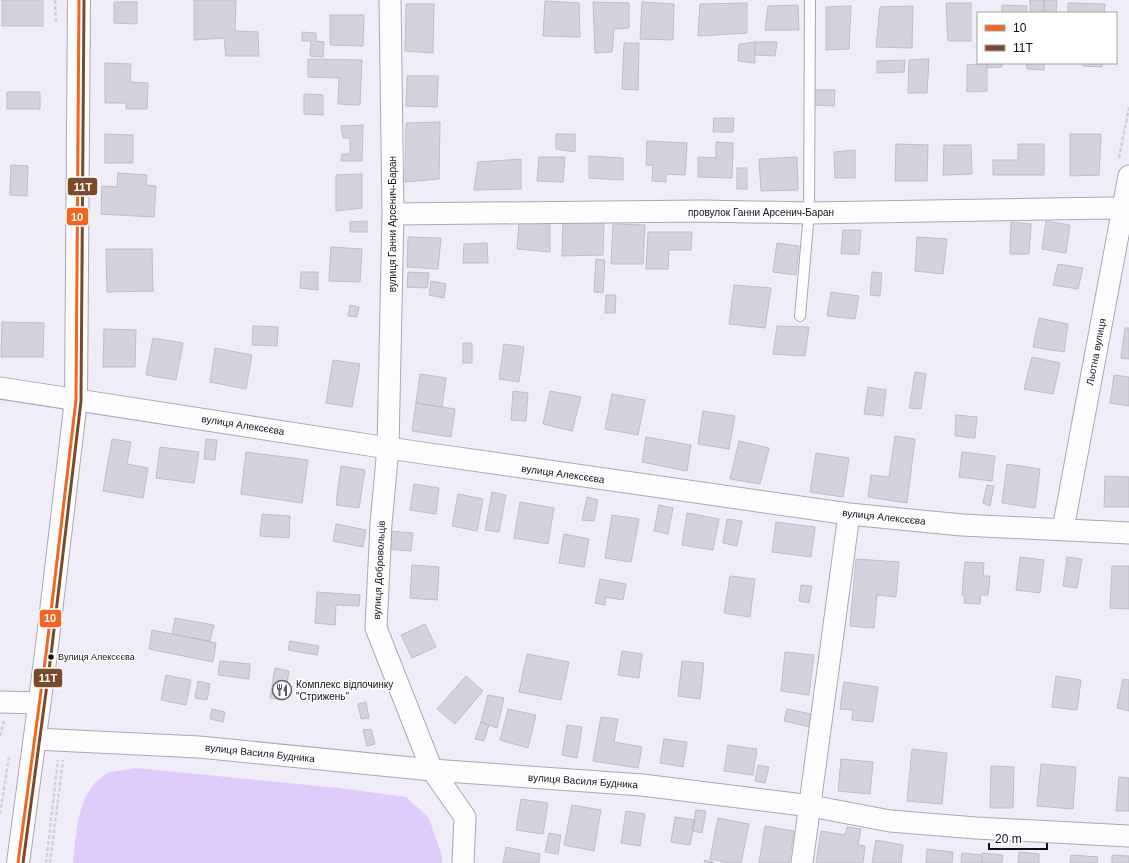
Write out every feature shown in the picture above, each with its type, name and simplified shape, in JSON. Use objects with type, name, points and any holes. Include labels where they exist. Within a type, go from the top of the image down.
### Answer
[{"type":"main road","points":[[18,863],[35,739],[76,400],[79,0]]},
{"type":"street","name":"вулиця Ганни Арсенич-Баран","points":[[388,448],[393,214],[390,0]]},
{"type":"street","name":"Льотна вулиця","points":[[1063,529],[1126,209],[1129,176]]},
{"type":"street","name":"провулок Ганни Арсенич-Баран","points":[[393,214],[702,211],[809,213],[1126,209]]},
{"type":"street","name":"вулиця Алексєєва","points":[[0,388],[388,448],[849,514],[962,525],[1129,533]]},
{"type":"street","name":"вулиця Добровольців","points":[[388,448],[381,524],[376,628],[432,770],[465,817],[462,863]]},
{"type":"street","points":[[802,863],[811,806],[849,514]]},
{"type":"street","points":[[0,702],[39,703]]},
{"type":"street","name":"вулиця Василя Будника","points":[[35,739],[199,747],[432,770],[642,785],[811,806],[890,821],[976,828],[1129,836]]},
{"type":"lane","points":[[800,316],[809,213],[810,0]]},
{"type":"path","points":[[50,863],[59,794]]},
{"type":"shaded area","points":[[135,768],[339,788],[406,797],[429,818],[442,856],[442,863],[73,863],[77,825],[84,801],[90,790],[97,780],[108,773]]},
{"type":"building","points":[[2,0],[43,0],[43,26],[2,26]]},
{"type":"building","points":[[194,0],[236,0],[235,31],[258,32],[259,56],[226,56],[224,38],[194,40]]},
{"type":"building","points":[[1030,0],[1044,0],[1044,12],[1030,12]]},
{"type":"building","points":[[1044,0],[1057,0],[1056,12],[1044,12]]},
{"type":"building","points":[[545,1],[579,3],[580,37],[543,36]]},
{"type":"building","points":[[114,2],[137,2],[137,24],[114,23]]},
{"type":"building","points":[[593,2],[629,3],[629,28],[614,29],[612,52],[595,53]]},
{"type":"building","points":[[642,2],[674,4],[673,40],[640,39]]},
{"type":"building","points":[[747,3],[747,33],[698,36],[700,4]]},
{"type":"building","points":[[946,3],[971,3],[971,41],[948,41]]},
{"type":"building","points":[[1068,3],[1105,4],[1104,12],[1068,12]]},
{"type":"building","points":[[406,4],[434,4],[433,53],[405,51]]},
{"type":"building","points":[[798,5],[799,30],[765,30],[768,6]]},
{"type":"building","points":[[1002,5],[1027,6],[1026,12],[1002,12]]},
{"type":"building","points":[[851,6],[849,49],[826,50],[826,7]]},
{"type":"building","points":[[913,6],[912,48],[876,47],[880,7]]},
{"type":"building","points":[[330,15],[364,15],[363,46],[330,45]]},
{"type":"building","points":[[302,32],[316,33],[316,41],[324,42],[323,57],[310,56],[311,41],[302,41]]},
{"type":"building","points":[[755,42],[755,63],[738,61],[739,44]]},
{"type":"building","points":[[755,42],[777,42],[775,56],[755,55]]},
{"type":"building","points":[[624,43],[639,43],[638,90],[622,89]]},
{"type":"building","points":[[308,59],[362,60],[360,105],[338,104],[339,78],[308,77]]},
{"type":"building","points":[[929,59],[927,93],[908,93],[909,60]]},
{"type":"building","points":[[905,60],[904,72],[877,73],[877,61]]},
{"type":"building","points":[[105,63],[131,64],[130,82],[148,83],[147,109],[126,109],[126,103],[105,103]]},
{"type":"building","points":[[987,64],[987,91],[967,92],[967,65]]},
{"type":"building","points":[[987,64],[1002,64],[1002,67],[987,68]]},
{"type":"building","points":[[1027,64],[1044,64],[1044,70],[1027,69]]},
{"type":"building","points":[[1084,64],[1102,64],[1102,67],[1083,66]]},
{"type":"building","points":[[407,76],[438,76],[437,107],[406,106]]},
{"type":"building","points":[[814,90],[835,90],[834,106],[814,105]]},
{"type":"building","points":[[7,92],[40,92],[40,109],[7,109]]},
{"type":"building","points":[[304,94],[323,95],[323,115],[304,114]]},
{"type":"building","points":[[714,118],[734,118],[733,132],[713,132]]},
{"type":"building","points":[[440,122],[439,179],[405,182],[406,123]]},
{"type":"building","points":[[363,125],[362,161],[341,161],[342,154],[350,154],[350,138],[343,138],[341,126]]},
{"type":"building","points":[[105,134],[133,135],[133,163],[105,163]]},
{"type":"building","points":[[556,134],[575,134],[575,152],[556,149]]},
{"type":"building","points":[[1070,134],[1101,134],[1099,175],[1070,176]]},
{"type":"building","points":[[647,141],[687,143],[685,175],[666,174],[666,182],[652,181],[653,165],[646,165]]},
{"type":"building","points":[[716,142],[733,143],[732,178],[698,177],[698,157],[716,158]]},
{"type":"building","points":[[896,144],[928,145],[927,181],[895,181]]},
{"type":"building","points":[[1018,144],[1044,144],[1044,175],[993,175],[993,160],[1018,160]]},
{"type":"building","points":[[944,145],[971,145],[972,174],[943,175]]},
{"type":"building","points":[[855,150],[855,178],[835,178],[834,152]]},
{"type":"building","points":[[589,156],[623,158],[623,180],[589,178]]},
{"type":"building","points":[[539,157],[565,157],[563,182],[537,181]]},
{"type":"building","points":[[797,157],[798,190],[761,191],[759,159]]},
{"type":"building","points":[[521,159],[521,189],[474,190],[478,162]]},
{"type":"building","points":[[11,165],[28,166],[27,196],[10,195]]},
{"type":"building","points":[[737,168],[747,168],[747,189],[737,189]]},
{"type":"building","points":[[118,173],[147,175],[146,185],[156,186],[154,217],[101,214],[102,186],[117,187]]},
{"type":"building","points":[[362,174],[362,208],[336,211],[336,175]]},
{"type":"building","points":[[563,220],[604,221],[603,255],[562,256]]},
{"type":"building","points":[[367,221],[367,232],[350,232],[350,222]]},
{"type":"building","points":[[1046,221],[1070,225],[1066,253],[1042,249]]},
{"type":"building","points":[[1011,222],[1031,224],[1029,254],[1010,254]]},
{"type":"building","points":[[519,223],[550,223],[550,252],[517,249]]},
{"type":"building","points":[[613,224],[645,225],[643,264],[611,264]]},
{"type":"building","points":[[843,230],[861,230],[859,254],[841,254]]},
{"type":"building","points":[[648,232],[692,232],[691,250],[669,250],[668,269],[646,269]]},
{"type":"building","points":[[408,237],[441,238],[438,269],[407,267]]},
{"type":"building","points":[[917,237],[947,239],[943,274],[915,271]]},
{"type":"building","points":[[487,243],[488,263],[463,263],[464,244]]},
{"type":"building","points":[[777,243],[799,246],[796,275],[773,272]]},
{"type":"building","points":[[331,247],[362,249],[360,282],[329,281]]},
{"type":"building","points":[[106,249],[152,249],[153,291],[107,292]]},
{"type":"building","points":[[596,259],[605,260],[603,293],[594,292]]},
{"type":"building","points":[[1058,264],[1083,268],[1078,289],[1053,285]]},
{"type":"building","points":[[301,272],[318,272],[318,290],[300,288]]},
{"type":"building","points":[[408,272],[429,273],[427,288],[407,287]]},
{"type":"building","points":[[872,272],[882,273],[880,296],[870,295]]},
{"type":"building","points":[[431,281],[446,284],[444,298],[429,295]]},
{"type":"building","points":[[734,285],[771,288],[765,328],[729,324]]},
{"type":"building","points":[[831,292],[859,296],[855,319],[827,316]]},
{"type":"building","points":[[606,295],[616,295],[615,313],[605,313]]},
{"type":"building","points":[[350,305],[359,307],[357,317],[348,316]]},
{"type":"building","points":[[1039,318],[1068,324],[1064,352],[1033,347]]},
{"type":"building","points":[[2,322],[44,323],[43,357],[1,357]]},
{"type":"building","points":[[253,326],[278,327],[277,346],[252,345]]},
{"type":"building","points":[[777,326],[809,327],[805,356],[773,354]]},
{"type":"building","points":[[1125,328],[1129,328],[1129,359],[1121,358]]},
{"type":"building","points":[[104,329],[136,330],[135,367],[103,367]]},
{"type":"building","points":[[153,338],[183,343],[176,380],[146,375]]},
{"type":"building","points":[[463,343],[472,343],[472,363],[463,363]]},
{"type":"building","points":[[504,344],[524,347],[519,382],[499,379]]},
{"type":"building","points":[[215,348],[252,355],[246,389],[210,382]]},
{"type":"building","points":[[1032,357],[1060,363],[1053,394],[1024,389]]},
{"type":"building","points":[[333,360],[360,364],[352,407],[326,403]]},
{"type":"building","points":[[915,372],[926,374],[921,409],[909,408]]},
{"type":"building","points":[[420,374],[446,378],[442,407],[416,403]]},
{"type":"building","points":[[1114,375],[1129,377],[1129,406],[1110,403]]},
{"type":"building","points":[[868,387],[886,390],[883,416],[864,414]]},
{"type":"building","points":[[513,391],[528,393],[526,421],[511,420]]},
{"type":"building","points":[[550,391],[581,397],[572,431],[543,424]]},
{"type":"building","points":[[612,394],[645,400],[638,435],[605,429]]},
{"type":"building","points":[[416,403],[455,409],[451,437],[412,431]]},
{"type":"building","points":[[703,411],[735,416],[729,449],[698,444]]},
{"type":"building","points":[[956,415],[977,417],[975,438],[955,436]]},
{"type":"building","points":[[895,436],[915,439],[907,503],[868,497],[871,475],[889,477]]},
{"type":"building","points":[[646,437],[691,445],[687,471],[642,462]]},
{"type":"building","points":[[112,439],[131,442],[127,464],[148,468],[143,498],[103,491]]},
{"type":"building","points":[[206,439],[217,440],[215,460],[204,459]]},
{"type":"building","points":[[739,441],[769,448],[760,484],[730,479]]},
{"type":"building","points":[[160,447],[199,452],[194,483],[156,478]]},
{"type":"building","points":[[246,452],[308,460],[302,503],[241,494]]},
{"type":"building","points":[[962,452],[995,456],[992,481],[959,477]]},
{"type":"building","points":[[816,453],[849,458],[843,497],[810,492]]},
{"type":"building","points":[[1007,464],[1040,469],[1035,508],[1002,503]]},
{"type":"building","points":[[341,466],[365,470],[359,508],[336,505]]},
{"type":"building","points":[[1105,476],[1129,477],[1129,507],[1104,507]]},
{"type":"building","points":[[414,484],[439,488],[436,514],[410,510]]},
{"type":"building","points":[[987,485],[994,486],[990,506],[983,503]]},
{"type":"building","points":[[492,492],[506,495],[499,532],[485,530]]},
{"type":"building","points":[[458,494],[483,499],[477,531],[452,526]]},
{"type":"building","points":[[587,497],[598,500],[594,521],[582,520]]},
{"type":"building","points":[[520,502],[554,508],[548,544],[514,538]]},
{"type":"building","points":[[659,505],[673,508],[668,534],[654,531]]},
{"type":"building","points":[[687,513],[719,519],[713,550],[682,545]]},
{"type":"building","points":[[262,514],[290,516],[289,538],[260,536]]},
{"type":"building","points":[[612,515],[639,519],[631,562],[605,558]]},
{"type":"building","points":[[727,519],[742,521],[737,546],[723,543]]},
{"type":"building","points":[[776,522],[815,527],[811,557],[772,552]]},
{"type":"building","points":[[336,524],[366,530],[363,547],[333,541]]},
{"type":"building","points":[[388,531],[413,533],[411,551],[387,549]]},
{"type":"building","points":[[564,534],[589,539],[584,567],[559,563]]},
{"type":"building","points":[[1020,557],[1044,560],[1040,593],[1016,590]]},
{"type":"building","points":[[1067,557],[1082,559],[1077,588],[1063,586]]},
{"type":"building","points":[[856,559],[899,562],[896,597],[877,595],[874,628],[850,626]]},
{"type":"building","points":[[965,562],[984,563],[983,576],[990,576],[988,595],[981,595],[980,604],[964,603],[965,595],[962,595]]},
{"type":"building","points":[[412,565],[439,567],[437,600],[410,598]]},
{"type":"building","points":[[1112,566],[1129,566],[1129,609],[1110,608]]},
{"type":"building","points":[[730,576],[755,579],[750,617],[724,613]]},
{"type":"building","points":[[600,579],[626,584],[623,600],[606,597],[605,605],[595,603]]},
{"type":"building","points":[[801,585],[812,586],[809,603],[799,601]]},
{"type":"building","points":[[317,592],[360,595],[359,606],[336,605],[335,625],[315,623]]},
{"type":"building","points":[[175,618],[214,625],[210,641],[172,634]]},
{"type":"building","points":[[425,624],[436,647],[412,658],[401,635]]},
{"type":"building","points":[[152,630],[216,643],[213,662],[149,649]]},
{"type":"building","points":[[290,641],[319,646],[317,655],[288,650]]},
{"type":"building","points":[[622,651],[642,654],[639,678],[618,675]]},
{"type":"building","points":[[785,652],[814,655],[809,695],[781,691]]},
{"type":"building","points":[[527,654],[569,662],[561,700],[519,692]]},
{"type":"building","points":[[220,661],[250,664],[249,679],[218,675]]},
{"type":"building","points":[[682,661],[704,663],[700,699],[678,696]]},
{"type":"building","points":[[275,668],[289,671],[284,700],[270,698]]},
{"type":"building","points":[[166,675],[191,680],[186,705],[161,700]]},
{"type":"building","points":[[466,676],[483,691],[455,724],[437,709]]},
{"type":"building","points":[[1056,676],[1081,680],[1077,710],[1052,707]]},
{"type":"building","points":[[1123,679],[1129,680],[1129,711],[1117,708]]},
{"type":"building","points":[[198,681],[210,684],[207,700],[195,698]]},
{"type":"building","points":[[844,682],[878,687],[873,722],[852,720],[853,710],[840,709]]},
{"type":"building","points":[[488,695],[504,698],[497,728],[481,722]]},
{"type":"building","points":[[366,702],[369,718],[361,719],[358,704]]},
{"type":"building","points":[[212,709],[225,712],[223,722],[210,719]]},
{"type":"building","points":[[508,709],[536,715],[528,748],[500,740]]},
{"type":"building","points":[[787,709],[811,714],[809,727],[784,721]]},
{"type":"building","points":[[601,717],[618,719],[614,742],[642,747],[638,768],[593,761]]},
{"type":"building","points":[[481,722],[489,725],[484,741],[475,739]]},
{"type":"building","points":[[567,725],[582,727],[577,758],[562,755]]},
{"type":"building","points":[[371,729],[375,744],[367,746],[363,730]]},
{"type":"building","points":[[664,739],[687,742],[683,767],[660,763]]},
{"type":"building","points":[[728,745],[757,749],[753,775],[724,771]]},
{"type":"building","points":[[912,749],[947,753],[942,804],[907,801]]},
{"type":"building","points":[[841,759],[873,762],[870,794],[838,791]]},
{"type":"building","points":[[1041,764],[1076,767],[1073,809],[1037,806]]},
{"type":"building","points":[[758,765],[769,767],[765,783],[755,781]]},
{"type":"building","points":[[991,766],[1014,767],[1013,808],[990,808]]},
{"type":"building","points":[[1119,777],[1129,778],[1129,811],[1116,811]]},
{"type":"building","points":[[521,799],[548,803],[543,834],[516,830]]},
{"type":"building","points":[[572,805],[601,810],[594,851],[564,845]]},
{"type":"building","points":[[696,810],[706,811],[702,833],[692,831]]},
{"type":"building","points":[[626,811],[645,814],[640,846],[621,843]]},
{"type":"building","points":[[675,817],[695,820],[690,845],[671,842]]},
{"type":"building","points":[[718,818],[749,824],[741,863],[729,863],[710,859]]},
{"type":"building","points":[[765,826],[794,831],[789,863],[759,863]]},
{"type":"building","points":[[847,827],[861,829],[858,845],[865,846],[863,863],[816,863],[821,831],[845,835]]},
{"type":"building","points":[[549,833],[561,835],[558,854],[545,852]]},
{"type":"building","points":[[876,840],[903,845],[901,863],[872,863]]},
{"type":"building","points":[[506,847],[540,854],[539,863],[503,863]]},
{"type":"building","points":[[927,849],[953,852],[952,863],[926,863]]},
{"type":"building","points":[[1019,852],[1039,854],[1039,863],[1018,863]]},
{"type":"building","points":[[962,853],[982,855],[982,863],[961,863]]},
{"type":"building","points":[[982,853],[1003,855],[1002,863],[982,863]]},
{"type":"building","points":[[1071,855],[1098,857],[1097,863],[1070,863]]},
{"type":"building","points":[[1112,855],[1129,856],[1129,863],[1112,863]]},
{"type":"building","points":[[705,860],[713,862],[713,863],[704,863]]},
{"type":"transit line","name":"10","points":[[18,863],[46,654],[76,400],[79,0]]},
{"type":"transit line","name":"11Т","points":[[23,863],[51,655],[81,401],[84,0]]},
{"type":"place","name":"Вулиця Алексєєва","points":[[51,657]]},
{"type":"place","name":"Комплекс відпочинку \"Стрижень\"","points":[[282,690]]}]
